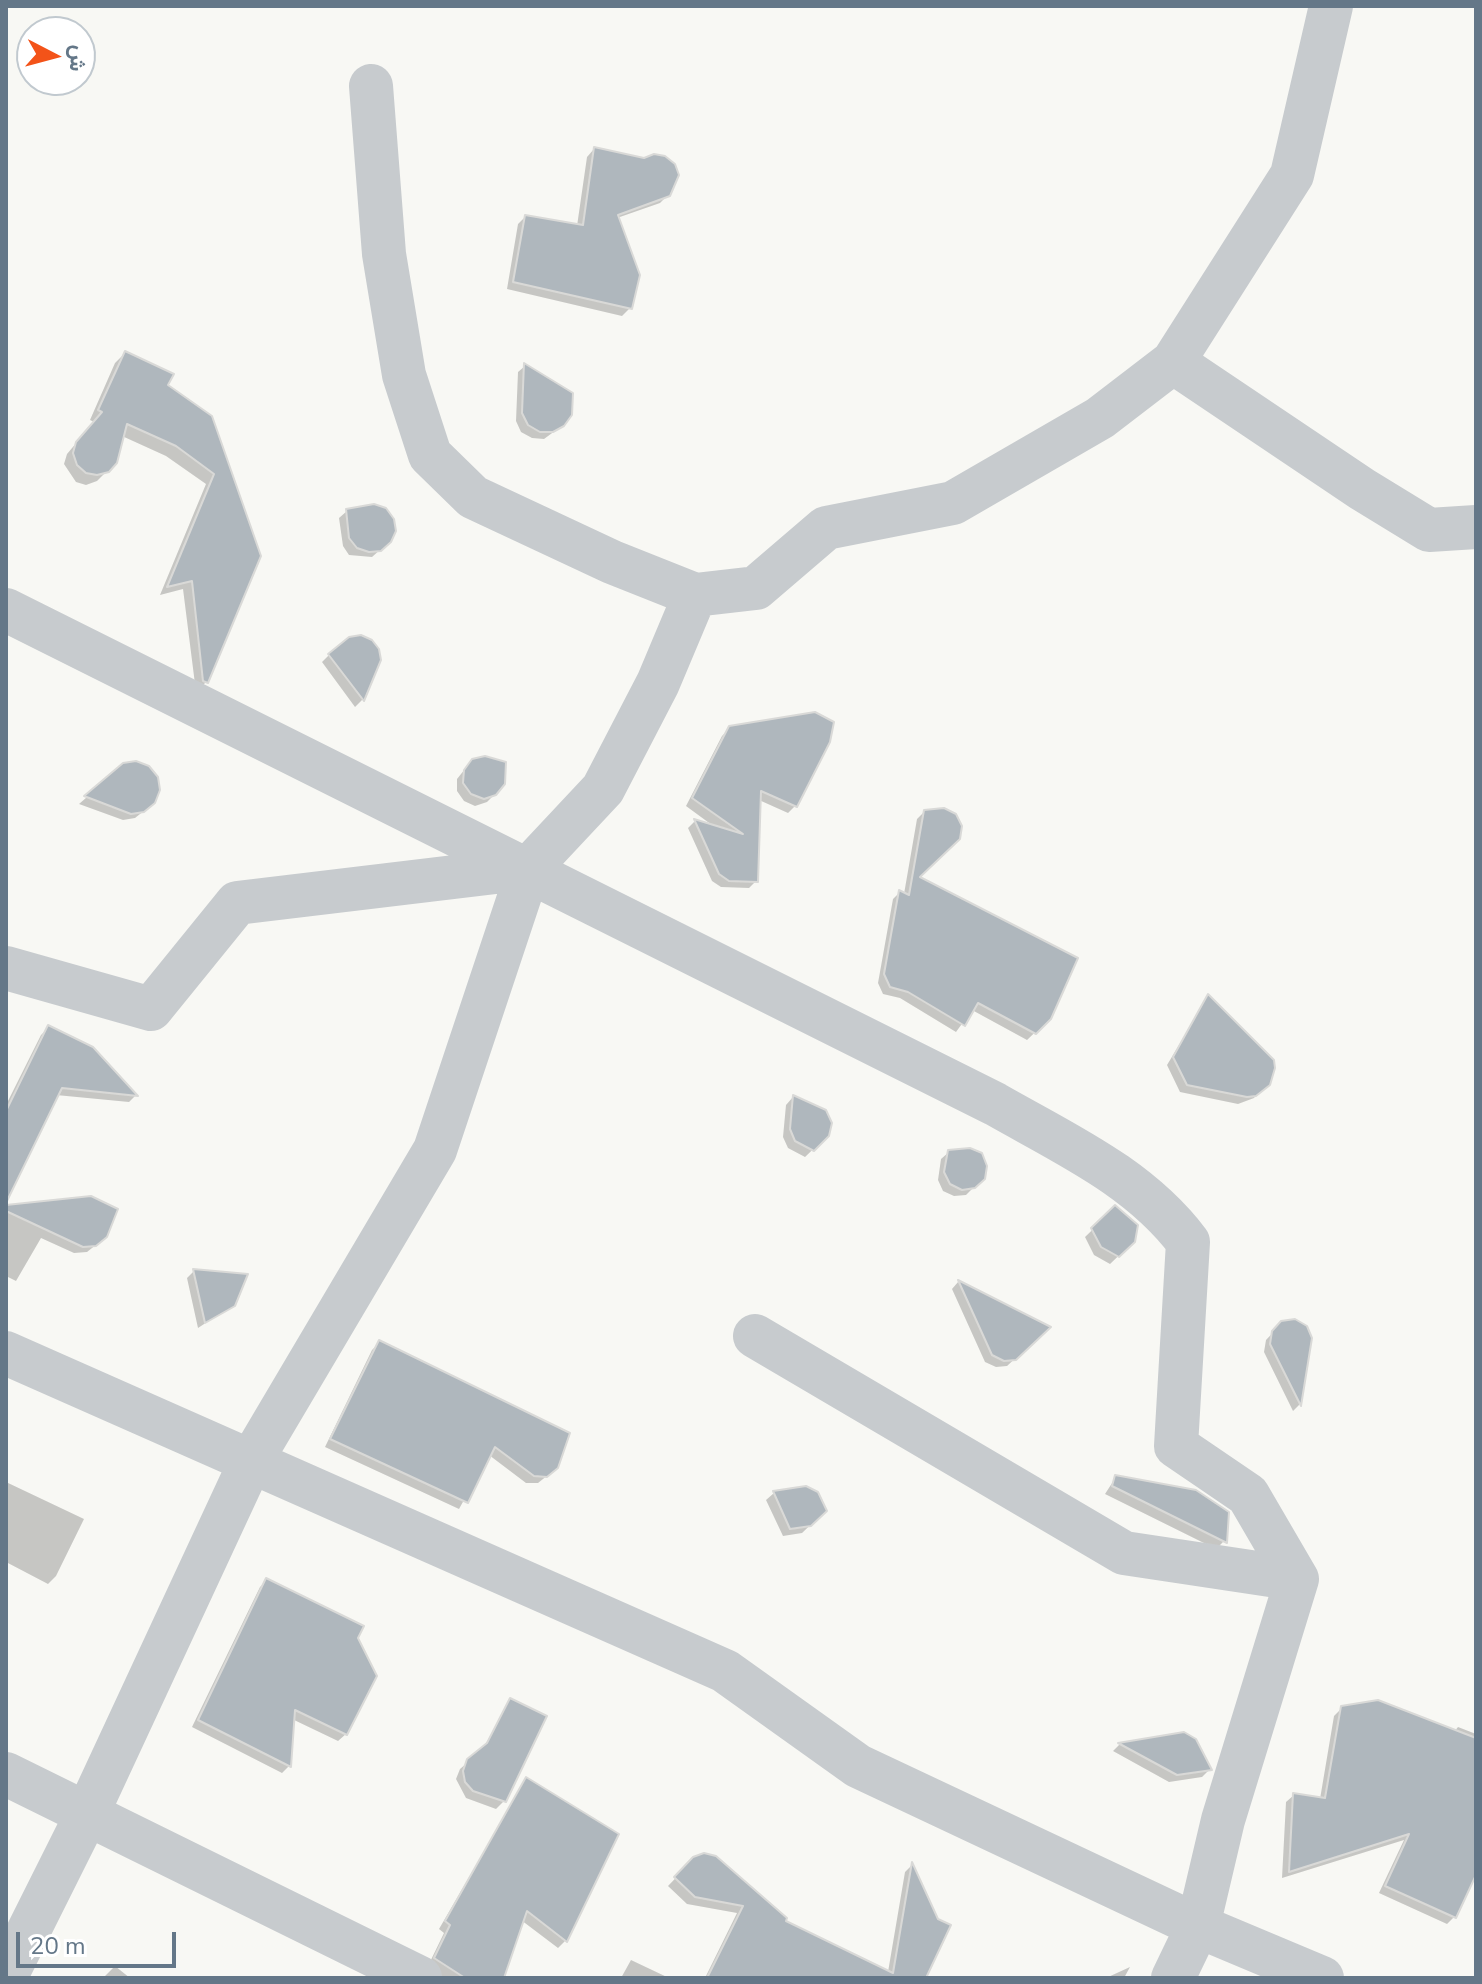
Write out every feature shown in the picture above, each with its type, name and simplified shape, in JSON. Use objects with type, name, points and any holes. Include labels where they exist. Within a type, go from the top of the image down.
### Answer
[{"type":"street","points":[[371,86],[384,254],[404,375],[430,455],[473,497],[612,562],[695,595],[756,588],[826,528],[953,503],[1100,418],[1173,362],[1292,175],[1331,6]]},
{"type":"street","points":[[1173,362],[1362,489],[1429,530],[1476,527]]},
{"type":"street","points":[[6,1976],[87,1814],[251,1461],[435,1150],[529,868],[603,789],[658,683],[695,595]]},
{"type":"street","points":[[6,610],[529,868],[995,1104],[1137,1187],[1166,1213],[1188,1242],[1176,1446],[1248,1495],[1297,1579],[1223,1820],[1198,1926],[1173,1978]]},
{"type":"street","points":[[6,968],[151,1009],[237,903],[529,868]]},
{"type":"street","points":[[755,1336],[1124,1553],[1297,1579]]},
{"type":"street","points":[[6,1353],[725,1671],[858,1766],[1198,1926],[1322,1978]]},
{"type":"street","points":[[6,1774],[420,1978]]},
{"type":"building","points":[[594,147],[644,158],[654,154],[665,156],[675,164],[679,175],[670,196],[618,215],[640,275],[632,309],[513,282],[525,215],[583,225]]},
{"type":"building","points":[[125,351],[174,374],[168,385],[212,416],[261,556],[208,683],[203,681],[192,581],[167,587],[214,474],[176,446],[127,424],[117,463],[109,472],[97,475],[86,473],[77,465],[73,453],[76,442],[102,412],[98,410]]},
{"type":"building","points":[[524,363],[573,393],[572,415],[564,426],[553,432],[540,432],[528,425],[522,413]]},
{"type":"building","points":[[374,504],[386,508],[394,519],[396,531],[391,542],[381,551],[369,552],[357,548],[349,538],[346,509]]},
{"type":"building","points":[[361,635],[372,640],[379,649],[381,660],[364,701],[328,654],[349,637]]},
{"type":"building","points":[[815,712],[834,722],[830,742],[797,807],[761,791],[758,882],[729,881],[719,874],[694,819],[743,834],[692,798],[729,726]]},
{"type":"building","points":[[485,756],[506,762],[505,784],[496,795],[484,799],[471,794],[463,783],[464,770],[472,759]]},
{"type":"building","points":[[136,761],[149,766],[158,777],[160,790],[155,803],[144,812],[131,814],[84,796],[123,763]]},
{"type":"building","points":[[944,808],[956,814],[962,826],[960,839],[920,877],[1078,958],[1051,1019],[1036,1034],[978,1003],[965,1026],[908,992],[890,987],[884,974],[899,890],[909,895],[924,810]]},
{"type":"building","points":[[1208,994],[1274,1060],[1270,1085],[1256,1096],[1247,1097],[1187,1085],[1173,1057]]},
{"type":"building","points":[[48,1025],[93,1047],[138,1096],[62,1088],[6,1203],[6,1111]]},
{"type":"building","points":[[793,1095],[826,1110],[832,1123],[829,1136],[814,1151],[795,1141],[790,1129]]},
{"type":"building","points":[[970,1148],[982,1153],[987,1166],[985,1179],[975,1188],[962,1190],[950,1184],[944,1172],[948,1150]]},
{"type":"building","points":[[91,1196],[118,1209],[107,1237],[96,1246],[83,1247],[6,1211],[6,1205]]},
{"type":"building","points":[[1115,1205],[1138,1225],[1135,1242],[1119,1257],[1101,1247],[1091,1228]]},
{"type":"building","points":[[193,1269],[248,1274],[235,1306],[205,1323]]},
{"type":"building","points":[[958,1280],[1051,1327],[1016,1360],[1004,1361],[992,1355]]},
{"type":"building","points":[[1295,1319],[1307,1326],[1312,1338],[1301,1406],[1270,1344],[1272,1331],[1281,1321]]},
{"type":"building","points":[[379,1340],[570,1433],[558,1468],[547,1477],[534,1476],[495,1447],[468,1503],[330,1439]]},
{"type":"building","points":[[1115,1475],[1196,1490],[1229,1512],[1227,1543],[1112,1486]]},
{"type":"building","points":[[806,1486],[818,1492],[827,1511],[811,1526],[790,1529],[773,1491]]},
{"type":"building","points":[[266,1578],[364,1626],[358,1638],[377,1676],[347,1735],[295,1710],[291,1767],[198,1720]]},
{"type":"building","points":[[510,1698],[547,1716],[506,1802],[473,1791],[465,1782],[463,1771],[467,1759],[487,1743]]},
{"type":"building","points":[[1378,1700],[1476,1738],[1476,1875],[1456,1918],[1385,1886],[1409,1834],[1289,1872],[1293,1793],[1325,1798],[1341,1706]]},
{"type":"building","points":[[1184,1732],[1196,1739],[1212,1770],[1177,1775],[1118,1743]]},
{"type":"building","points":[[526,1777],[619,1834],[567,1942],[527,1911],[504,1978],[465,1978],[434,1958],[450,1925],[445,1921]]},
{"type":"building","points":[[704,1853],[716,1856],[787,1918],[786,1921],[893,1973],[912,1862],[938,1919],[951,1925],[926,1978],[707,1978],[743,1906],[695,1897],[674,1877],[693,1857]]}]
